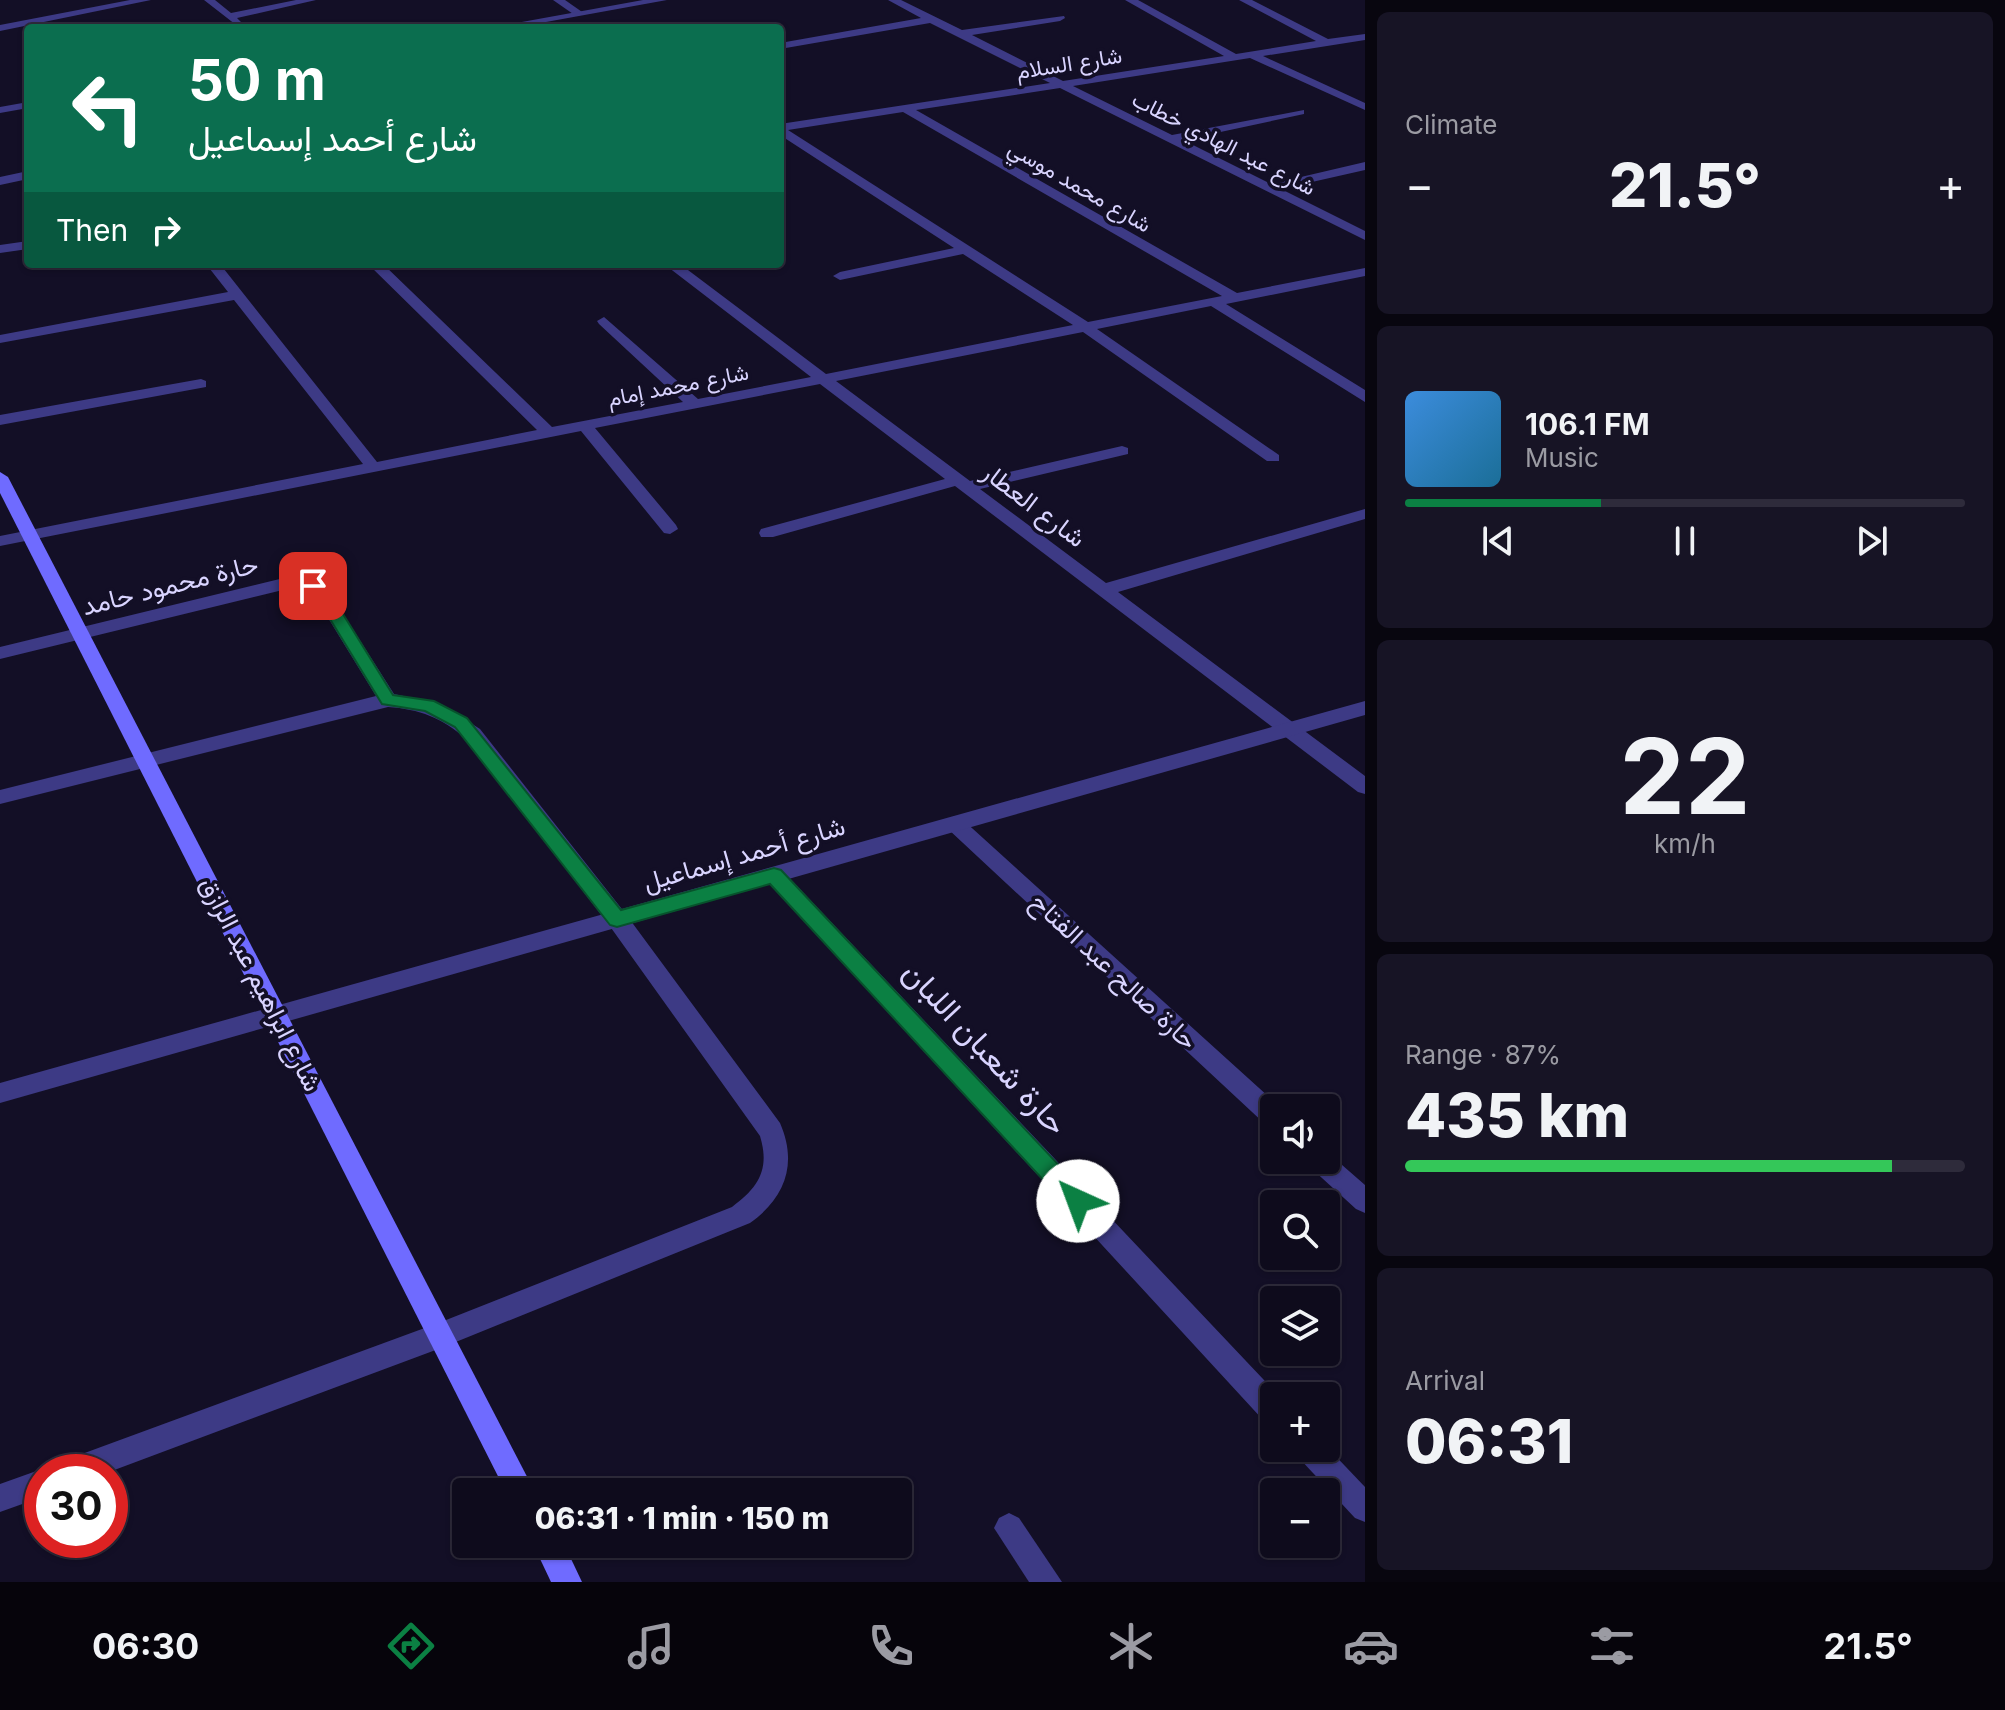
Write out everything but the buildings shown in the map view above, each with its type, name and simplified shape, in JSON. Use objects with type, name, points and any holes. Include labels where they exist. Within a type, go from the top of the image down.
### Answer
[{"type":"main road","name":"شارع ابراهيم عبد الرازق","points":[[0,477],[514,1478]]},
{"type":"main road","points":[[555,1558],[567,1582]]},
{"type":"street","points":[[0,28],[107,4],[146,0]]},
{"type":"street","points":[[209,0],[238,24]]},
{"type":"street","points":[[229,17],[311,0]]},
{"type":"street","points":[[558,0],[580,14]]},
{"type":"street","points":[[519,24],[662,0]]},
{"type":"street","points":[[895,1],[911,0]]},
{"type":"street","points":[[1130,0],[1234,57]]},
{"type":"street","points":[[1244,0],[1327,43]]},
{"type":"street","name":"شارع عبد الهادي خطاب","points":[[895,1],[1365,236]]},
{"type":"street","points":[[960,34],[1060,18]]},
{"type":"street","points":[[784,45],[932,19]]},
{"type":"street","name":"شارع السلام","points":[[784,128],[1365,37]]},
{"type":"street","points":[[1344,40],[1365,49]]},
{"type":"street","points":[[1252,55],[1365,107]]},
{"type":"street","points":[[0,110],[24,106]]},
{"type":"street","name":"شارع محمد موسي","points":[[905,109],[1235,298]]},
{"type":"street","points":[[1171,139],[1300,112]]},
{"type":"street","points":[[784,132],[1085,327],[1273,458]]},
{"type":"street","points":[[1270,188],[1365,166]]},
{"type":"street","points":[[0,181],[24,176]]},
{"type":"street","points":[[0,249],[24,246]]},
{"type":"street","points":[[840,276],[965,250]]},
{"type":"street","points":[[216,268],[374,468]]},
{"type":"street","points":[[379,268],[549,433]]},
{"type":"street","name":"شارع العطار","points":[[676,268],[1365,787]]},
{"type":"street","name":"شارع محمد إمام","points":[[0,541],[1365,272]]},
{"type":"street","points":[[0,339],[237,295]]},
{"type":"street","points":[[1214,302],[1365,397]]},
{"type":"street","points":[[604,321],[695,404]]},
{"type":"street","points":[[0,420],[201,384]]},
{"type":"street","points":[[585,426],[670,529]]},
{"type":"street","points":[[767,533],[963,484],[1122,451]]},
{"type":"street","points":[[1103,590],[1365,514]]},
{"type":"street","name":"حارة محمود حامد","points":[[0,653],[292,582],[303,583],[320,591],[388,700]]},
{"type":"street","points":[[0,797],[388,700],[428,705],[461,723],[617,919],[771,1131],[778,1150],[777,1169],[771,1188],[758,1204],[741,1215],[441,1335],[120,1454]]},
{"type":"street","name":"شارع أحمد إسماعيل","points":[[0,1093],[1365,708]]},
{"type":"street","name":"حارة صالح عبد الفتاح","points":[[955,824],[1260,1104]]},
{"type":"street","name":"حارة شعبان اللبان","points":[[774,875],[1260,1396]]},
{"type":"street","points":[[1335,1174],[1365,1201]]},
{"type":"street","points":[[1322,1462],[1365,1508]]},
{"type":"street","points":[[0,1498],[24,1489]]},
{"type":"street","points":[[1009,1528],[1047,1582]]},
{"type":"route","points":[[313,586],[325,597],[388,700],[428,705],[446,713],[473,734],[617,919],[774,875],[1078,1201]]}]
